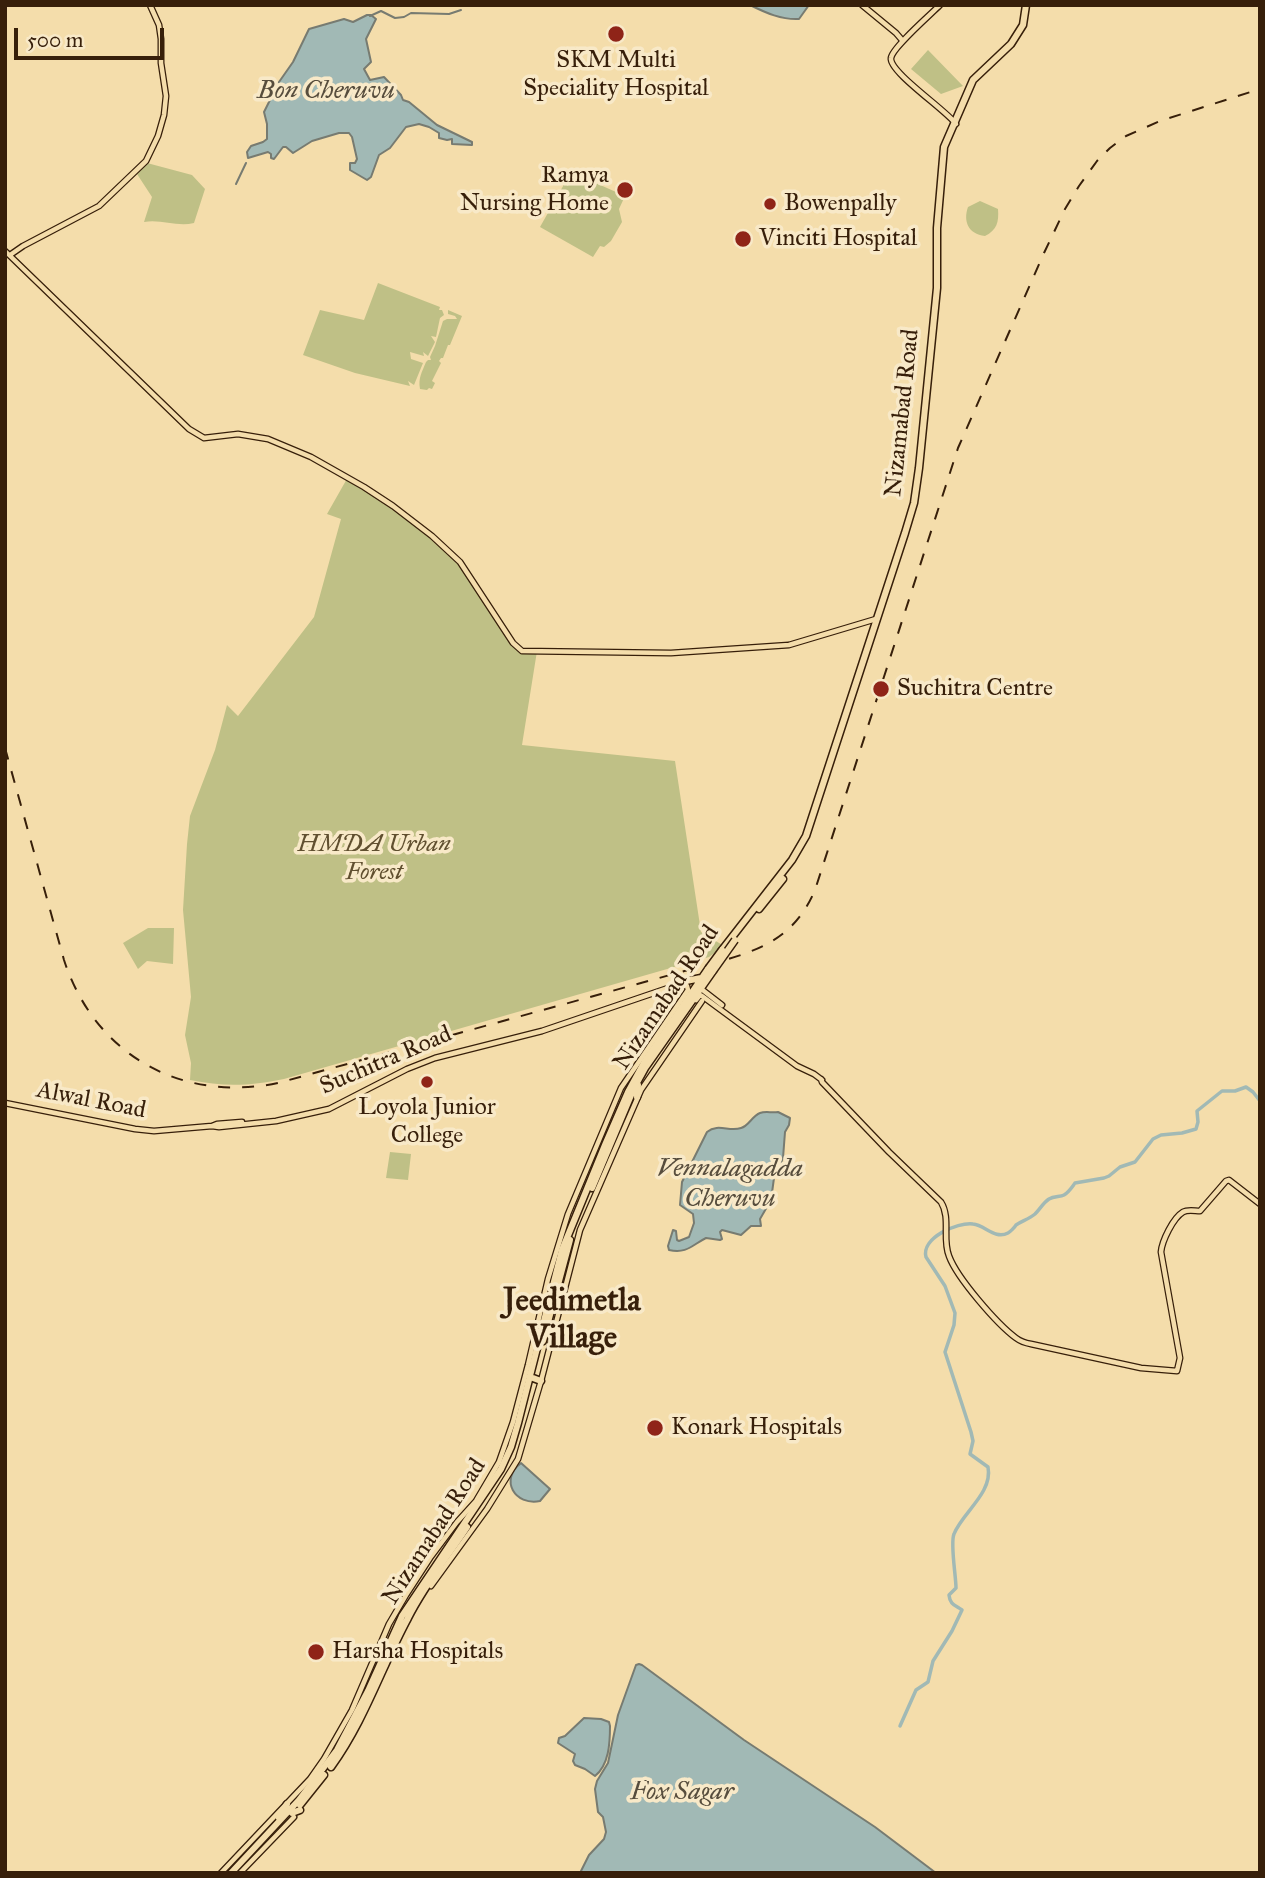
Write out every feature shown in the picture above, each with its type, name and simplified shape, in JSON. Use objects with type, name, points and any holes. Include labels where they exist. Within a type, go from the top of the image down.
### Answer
[{"type":"highway","name":"Nizamabad Road","points":[[957,122],[971,85],[1011,44],[1023,25],[1027,5]]},
{"type":"highway","name":"Nizamabad Road","points":[[844,727],[889,587],[920,474],[936,293],[944,147],[975,82],[1010,48],[1023,29],[1027,5]]},
{"type":"highway","name":"Nizamabad Road","points":[[698,989],[722,950],[799,859],[810,838],[876,619],[889,587]]},
{"type":"highway","name":"Nizamabad Road","points":[[239,1873],[293,1815],[329,1770],[357,1727],[406,1616],[502,1469],[533,1378],[593,1179],[622,1125],[639,1079],[711,970],[787,870]]},
{"type":"highway","points":[[684,982],[703,977]]},
{"type":"highway","name":"Nizamabad Road","points":[[231,1873],[266,1830],[277,1823],[318,1776],[337,1750],[406,1616],[454,1546],[466,1533],[496,1485],[515,1445],[552,1278],[562,1250],[635,1077],[677,1019]]},
{"type":"highway","points":[[638,1097],[639,1079]]},
{"type":"highway","points":[[533,1378],[541,1381]]},
{"type":"highway","points":[[501,1454],[513,1437]]},
{"type":"highway","points":[[437,1578],[438,1569]]},
{"type":"highway","points":[[371,1667],[382,1661]]},
{"type":"highway","points":[[277,1823],[287,1804]]},
{"type":"highway","points":[[293,1815],[300,1810]]},
{"type":"main road","points":[[150,5],[159,25],[166,96],[158,136],[146,161],[99,206],[7,253],[189,429],[208,438],[238,434],[289,446],[321,462],[393,506],[460,562],[512,642],[522,651],[671,653],[789,645],[876,619]]},
{"type":"main road","points":[[863,5],[903,39]]},
{"type":"main road","points":[[940,5],[903,39],[891,56],[892,65],[957,122]]},
{"type":"main road","points":[[684,982],[698,989],[800,1067]]},
{"type":"main road","name":"Suchitra Road","points":[[212,1126],[274,1119],[325,1107],[346,1099],[411,1064],[456,1049],[542,1029],[661,987],[684,982]]},
{"type":"main road","name":"Nizamabad Road","points":[[222,1873],[266,1830],[310,1779],[352,1710],[389,1625],[430,1558],[475,1501],[499,1462],[552,1278],[562,1228],[621,1088],[688,990],[684,982]]},
{"type":"main road","points":[[677,1019],[687,1012],[701,995],[800,1067],[821,1079],[940,1198],[947,1208],[950,1254],[959,1270],[978,1296],[1020,1339],[1141,1367],[1176,1372],[1180,1358],[1161,1249],[1164,1239],[1182,1213],[1200,1211],[1226,1181],[1229,1180],[1260,1204]]},
{"type":"main road","name":"Nizamabad Road","points":[[466,1533],[514,1467],[522,1450],[541,1381],[570,1252],[622,1125],[702,1002]]},
{"type":"main road","name":"Alwal Road","points":[[5,1103],[135,1129],[154,1131],[212,1126]]},
{"type":"main road","name":"Nizamabad Road","points":[[431,1586],[454,1546]]},
{"type":"green space","points":[[928,50],[963,86],[941,94],[911,69]]},
{"type":"green space","points":[[147,163],[192,175],[205,189],[194,223],[144,222],[152,197],[137,174]]},
{"type":"green space","points":[[571,172],[625,196],[619,209],[622,222],[611,241],[604,247],[600,246],[593,257],[540,227]]},
{"type":"green space","points":[[980,201],[998,209],[996,225],[985,236],[971,230],[966,217],[968,207]]},
{"type":"green space","points":[[378,283],[440,307],[439,310],[442,310],[444,315],[440,318],[436,337],[431,336],[435,342],[428,356],[423,352],[424,356],[410,352],[411,359],[423,363],[414,385],[408,381],[410,386],[355,373],[303,355],[320,310],[364,320]]},
{"type":"green space","points":[[448,310],[462,316],[450,345],[439,361],[441,363],[432,381],[435,383],[432,389],[420,389],[421,375],[426,362],[431,360],[443,321],[457,319],[448,314]]},
{"type":"green space","name":"HMDA Urban Forest","points":[[348,477],[432,537],[462,564],[516,648],[537,651],[522,745],[675,761],[701,932],[724,946],[709,957],[284,1079],[237,1085],[190,1080],[191,1063],[185,1035],[191,997],[183,910],[190,816],[215,750],[227,705],[238,716],[314,617],[341,519],[327,514]]},
{"type":"green space","points":[[148,928],[174,928],[173,964],[147,961],[138,969],[123,943]]},
{"type":"green space","points":[[390,1152],[411,1154],[408,1180],[386,1178]]},
{"type":"water","points":[[750,5],[809,5],[799,19],[793,19]]},
{"type":"water","name":"Bon Cheruvu","points":[[367,15],[376,19],[366,39],[371,62],[364,69],[370,80],[384,77],[403,100],[437,125],[472,142],[472,145],[452,144],[452,139],[439,138],[439,133],[419,124],[406,127],[390,148],[379,155],[371,177],[367,180],[350,170],[350,163],[355,163],[357,159],[349,133],[339,133],[312,141],[293,153],[283,147],[274,159],[268,152],[248,158],[247,152],[251,146],[267,139],[264,112],[309,29],[344,19],[353,22]]},
{"type":"water","name":"Vennalagadda Cheruvu","points":[[778,1112],[790,1118],[789,1125],[785,1132],[783,1158],[774,1178],[771,1200],[760,1219],[761,1226],[751,1226],[741,1235],[722,1230],[720,1240],[706,1238],[685,1250],[669,1250],[673,1230],[676,1231],[679,1241],[689,1237],[694,1223],[693,1214],[680,1205],[682,1182],[707,1132],[715,1128],[741,1128],[760,1113]]},
{"type":"water","points":[[521,1463],[550,1489],[540,1501],[523,1500],[513,1490],[511,1477]]},
{"type":"water","name":"Fox Sagar","points":[[639,1664],[744,1740],[875,1827],[936,1873],[580,1873],[606,1832],[603,1817],[598,1812],[595,1789],[608,1763],[618,1715],[636,1665]]},
{"type":"water","points":[[584,1718],[601,1719],[609,1722],[610,1726],[606,1760],[595,1776],[575,1765],[575,1754],[558,1743],[559,1738],[565,1736]]},
{"type":"waterway","points":[[370,16],[381,11],[395,18],[411,13],[449,14],[461,10]]},
{"type":"waterway","points":[[236,184],[246,163]]},
{"type":"waterway","points":[[900,1726],[916,1690],[928,1682],[933,1661],[962,1610],[952,1603],[949,1595],[956,1588],[953,1538],[958,1526],[982,1494],[988,1476],[988,1467],[970,1454],[973,1441],[971,1432],[945,1352],[955,1313],[945,1286],[926,1257],[929,1244],[942,1233],[966,1224],[977,1225],[999,1235],[1008,1233],[1035,1214],[1049,1199],[1066,1194],[1075,1183],[1104,1178],[1120,1167],[1135,1162],[1153,1139],[1196,1129],[1197,1111],[1222,1091],[1235,1091],[1246,1087],[1260,1101]]},
{"type":"railway","points":[[5,748],[64,960],[78,993],[97,1022],[120,1046],[146,1065],[176,1078],[208,1086],[242,1087],[278,1083],[728,959],[769,943],[800,917],[815,890],[958,448],[1065,209],[1097,161],[1126,136],[1160,121],[1260,89]]},
{"type":"place","name":"SKM Multi Speciality Hospital","points":[[616,34]]},
{"type":"place","name":"Ramya Nursing Home","points":[[625,190]]},
{"type":"place","name":"Bowenpally","points":[[770,204]]},
{"type":"place","name":"Vinciti Hospital","points":[[743,239]]},
{"type":"place","name":"Suchitra Centre","points":[[881,689]]},
{"type":"place","name":"Loyola Junior College","points":[[427,1082]]},
{"type":"place","name":"Konark Hospitals","points":[[655,1428]]},
{"type":"place","name":"Harsha Hospitals","points":[[316,1652]]},
{"type":"district","name":"Jeedimetla Village","points":[[572,1320]]}]
